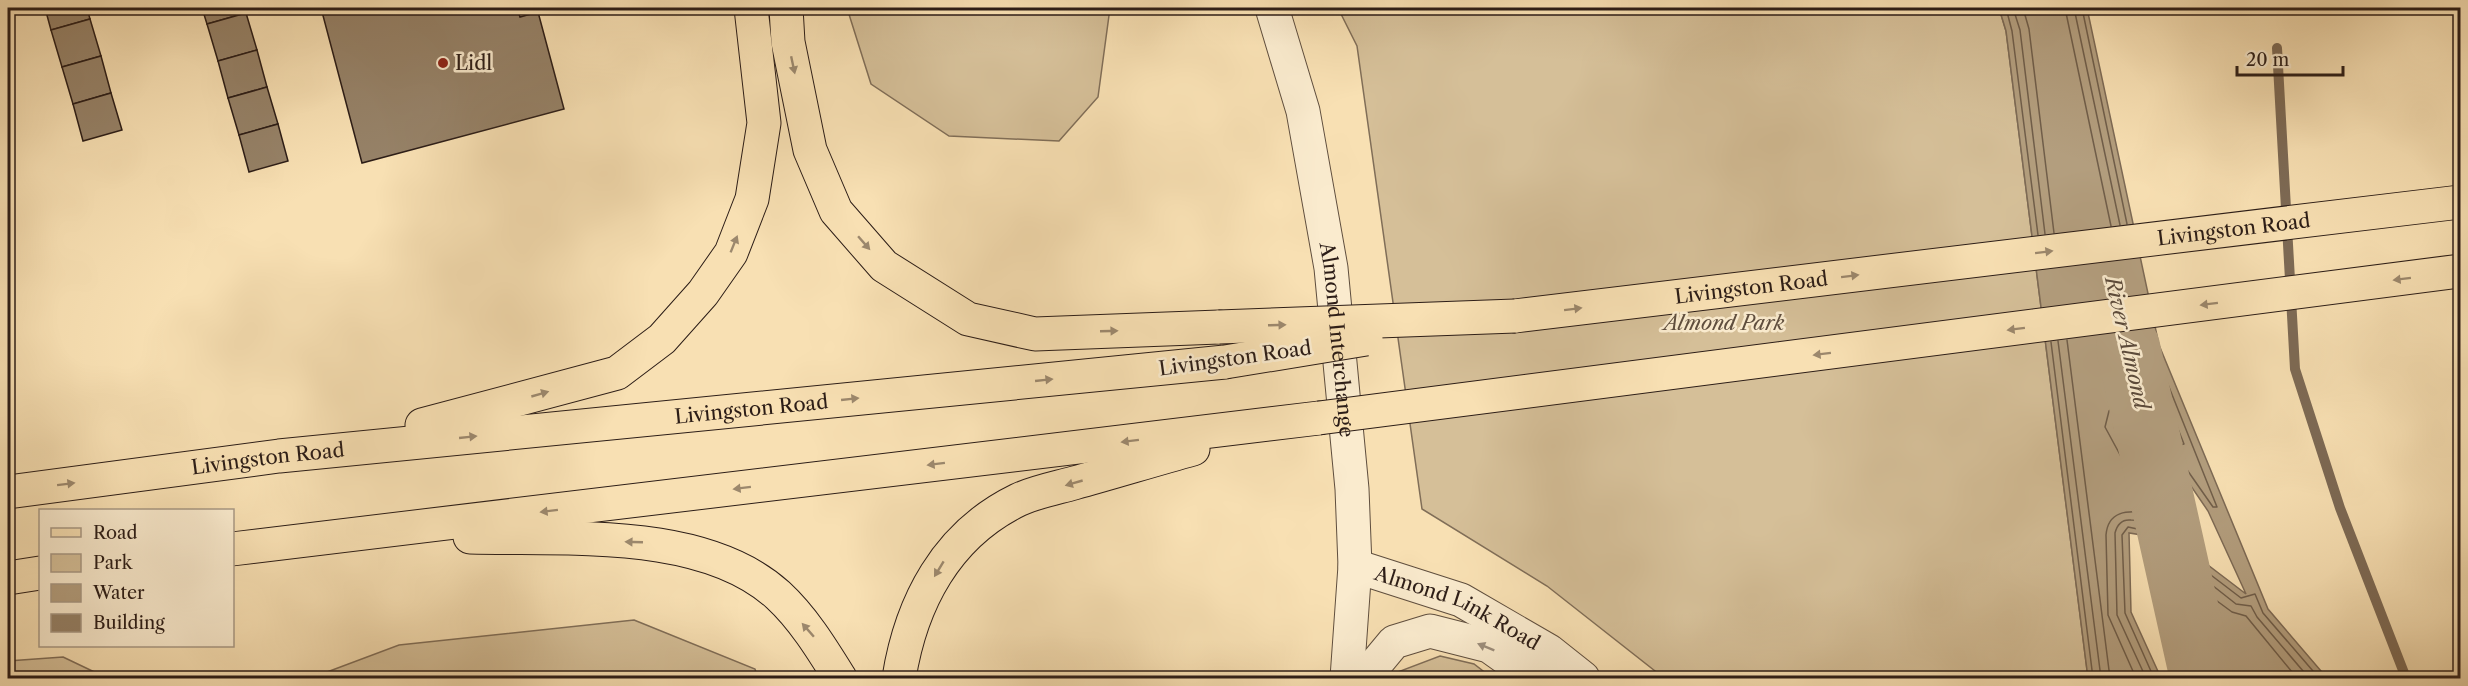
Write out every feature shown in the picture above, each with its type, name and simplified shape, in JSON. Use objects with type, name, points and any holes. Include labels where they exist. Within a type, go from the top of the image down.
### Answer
[{"type":"main road","points":[[279,456],[435,422],[617,373],[662,339],[703,294],[731,253],[752,200],[764,123],[751,8]]},
{"type":"main road","points":[[786,8],[788,42],[810,150],[836,211],[884,266],[968,319],[1035,334],[1515,316]]},
{"type":"main road","points":[[2167,237],[2460,183]]},
{"type":"main road","name":"Livingston Road","points":[[8,492],[279,456],[1225,362],[1515,316],[2460,202]]},
{"type":"main road","points":[[234,549],[1230,433],[1319,418],[2460,271]]},
{"type":"main road","points":[[899,678],[904,646],[917,606],[945,560],[977,525],[1018,500],[1230,433]]},
{"type":"main road","points":[[361,534],[650,543],[692,551],[726,563],[753,577],[778,595],[818,642],[840,678]]},
{"type":"main road","points":[[8,578],[39,573]]},
{"type":"street","name":"Almond Interchange","points":[[1272,8],[1303,111],[1330,268],[1352,489],[1355,566],[1347,678]]},
{"type":"street","name":"Almond Link Road","points":[[1355,566],[1461,600],[1549,651],[1583,678]]},
{"type":"street","name":"Almond Link Road","points":[[1364,678],[1394,642],[1430,631],[1489,646],[1534,678]]},
{"type":"green space","points":[[847,8],[1110,8],[1098,97],[1059,141],[949,136],[871,84]]},
{"type":"green space","name":"Almond Park","points":[[1338,8],[1999,8],[2006,31],[2088,678],[1664,678],[1547,586],[1422,509],[1357,46]]},
{"type":"green space","points":[[634,620],[755,669],[758,678],[311,678],[399,645]]},
{"type":"green space","points":[[1440,656],[1474,664],[1492,678],[1392,678],[1395,673]]},
{"type":"green space","points":[[63,657],[107,678],[8,678],[8,661]]},
{"type":"water","points":[[1999,8],[2087,8],[2159,345],[2268,609],[2327,678],[2182,678],[2183,665],[2168,582],[2148,536],[2129,533],[2131,612],[2161,678],[2088,678],[2006,31]],"holes":[[[2126,420],[2165,448],[2208,511],[2246,594],[2208,565]]]},
{"type":"building","points":[[45,8],[87,8],[90,19],[51,30]]},
{"type":"building","points":[[202,8],[244,8],[246,13],[207,24]]},
{"type":"building","name":"Lidl","points":[[321,8],[517,8],[520,17],[538,12],[564,109],[362,163]]},
{"type":"building","points":[[246,13],[257,50],[218,61],[207,24]]},
{"type":"building","points":[[90,19],[101,56],[62,67],[51,30]]},
{"type":"building","points":[[257,50],[267,87],[228,98],[218,61]]},
{"type":"building","points":[[101,56],[111,93],[73,104],[62,67]]},
{"type":"building","points":[[267,87],[278,124],[239,135],[228,98]]},
{"type":"building","points":[[111,93],[122,130],[83,141],[73,104]]},
{"type":"building","points":[[278,124],[288,161],[249,172],[239,135]]},
{"type":"waterway","points":[[2277,48],[2295,369],[2340,508],[2406,678]]},
{"type":"waterway","name":"River Almond","points":[[2128,347],[2202,678]]},
{"type":"place","name":"Lidl","points":[[443,63]]}]
